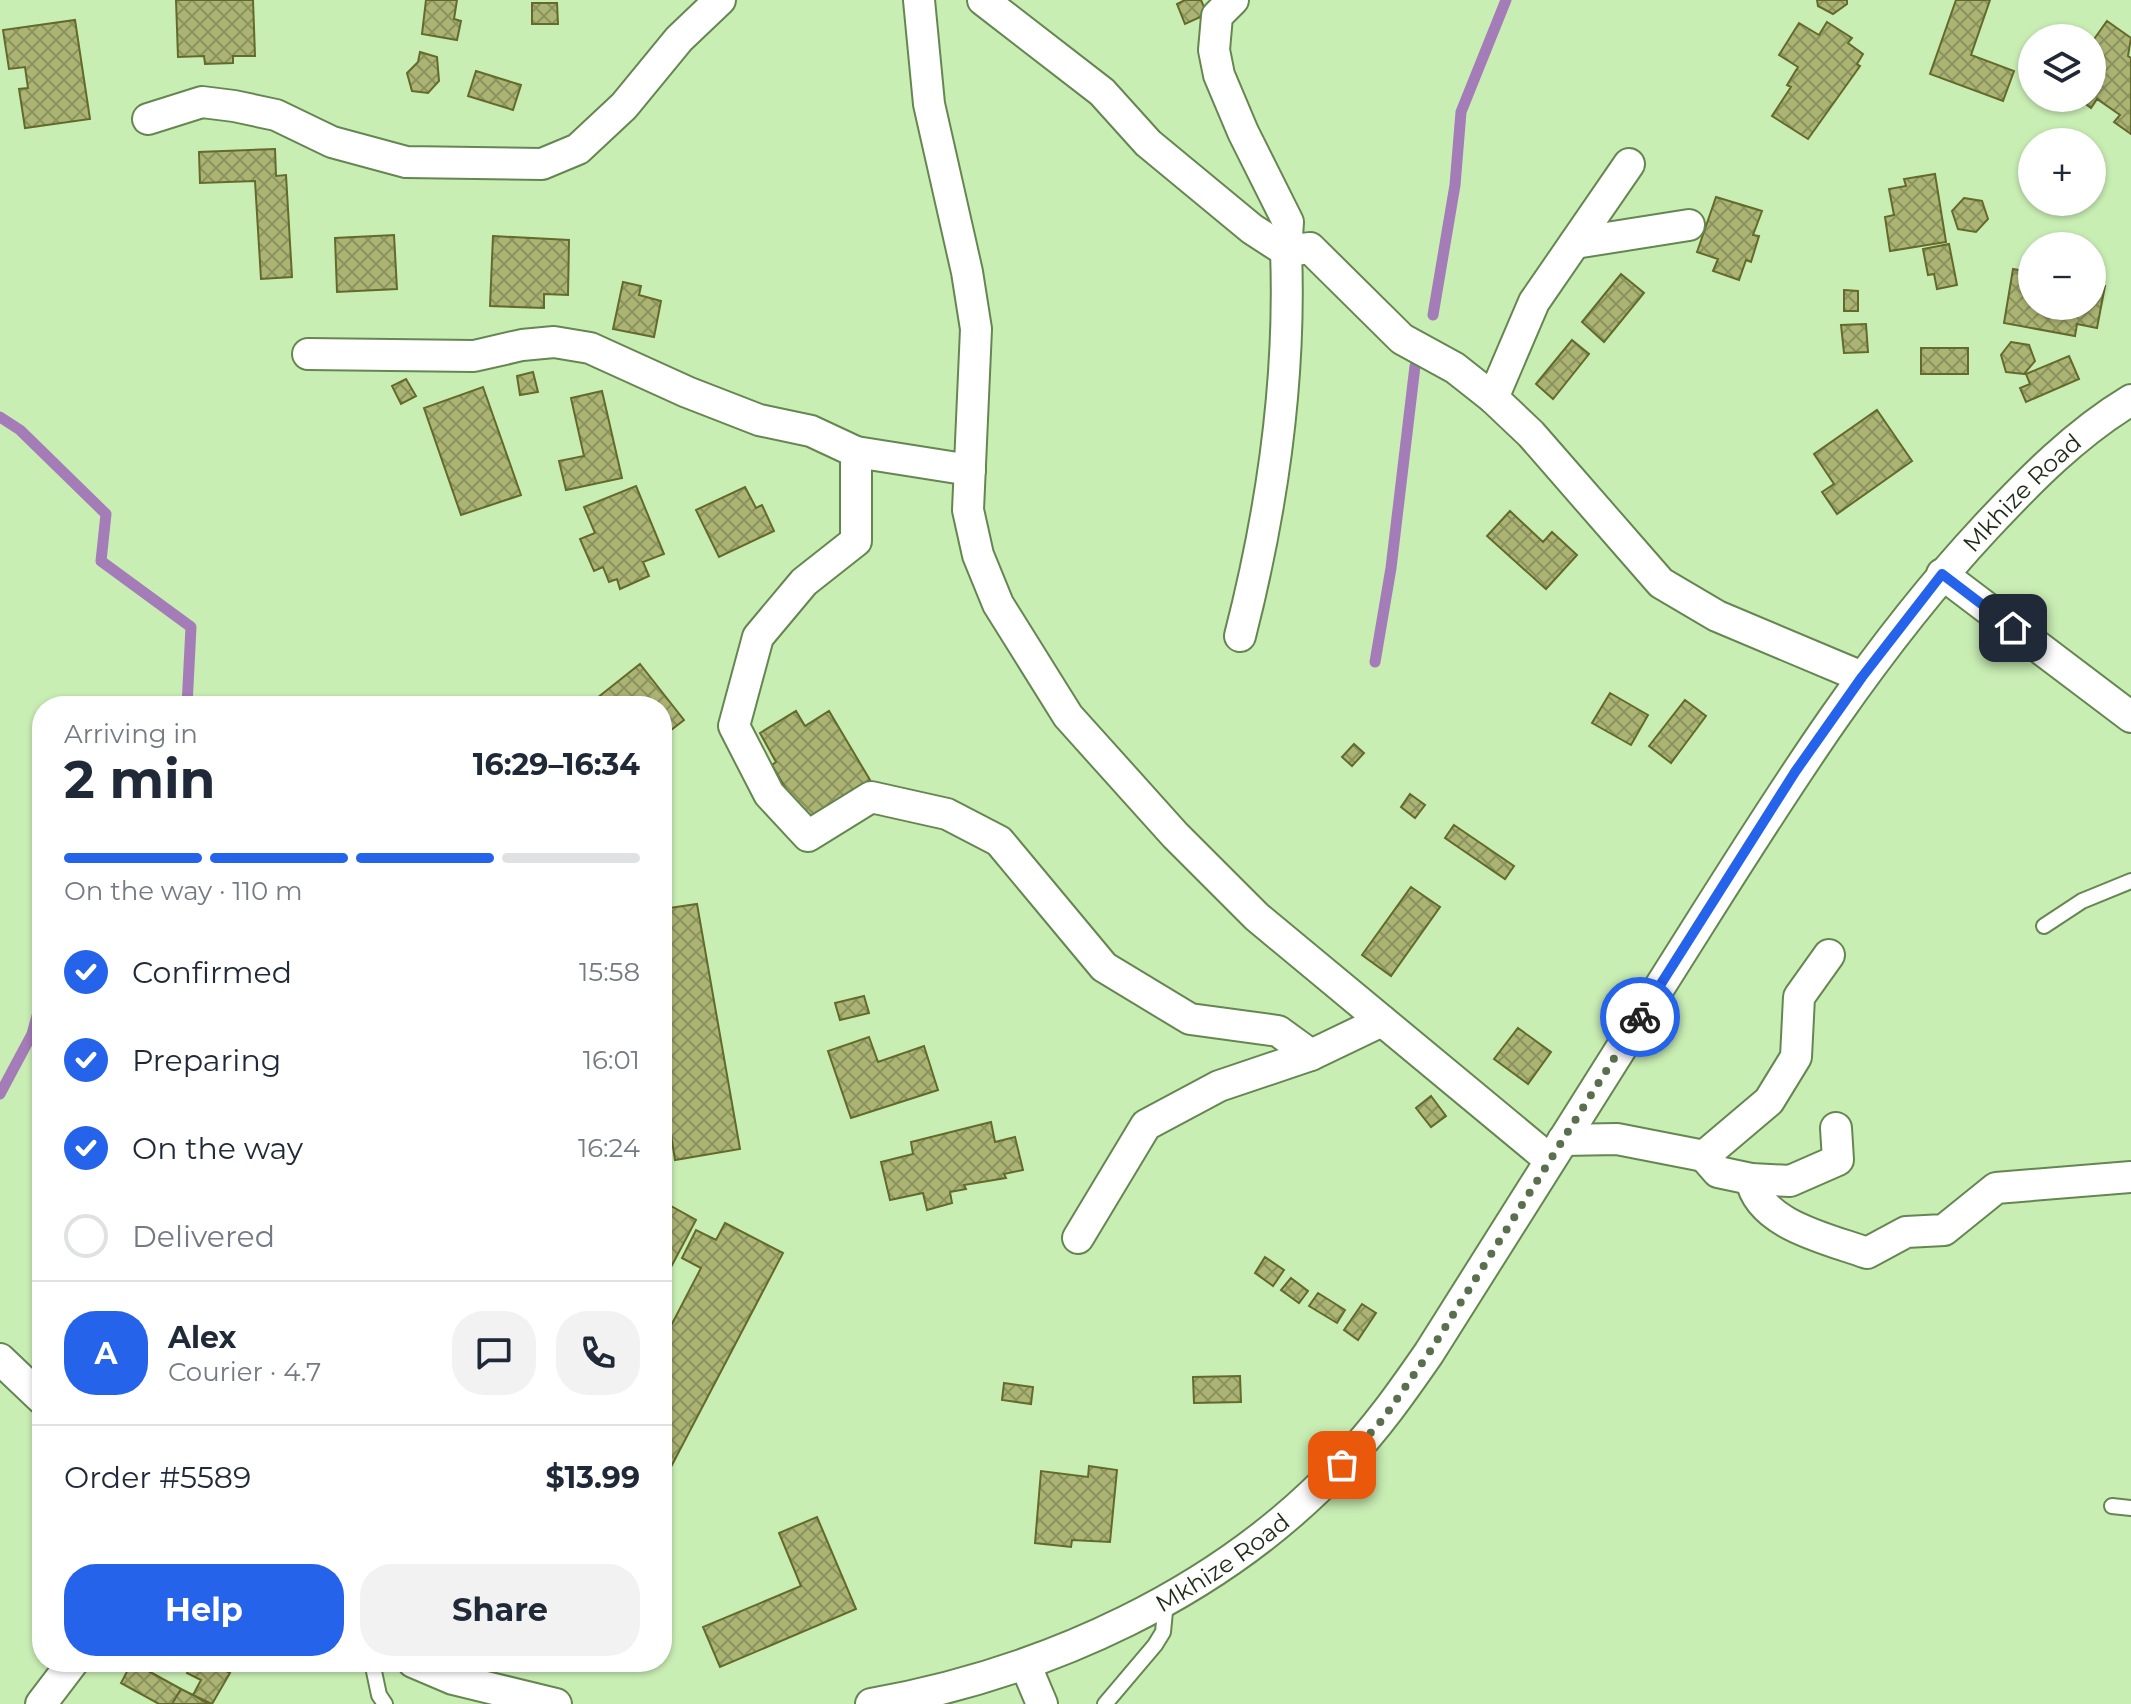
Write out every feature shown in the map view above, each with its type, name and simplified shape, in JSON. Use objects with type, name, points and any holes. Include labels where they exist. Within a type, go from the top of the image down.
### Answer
[{"type":"street","points":[[148,119],[202,102],[276,115],[332,142],[406,162],[542,164],[578,149],[624,106],[679,39],[720,0]]},
{"type":"street","points":[[919,0],[929,104],[967,272],[976,329],[968,510],[978,555],[998,604],[1068,716],[1175,835],[1257,917],[1382,1021],[1556,1150],[1617,1139],[1704,1156],[1718,1172],[1751,1179],[1790,1181],[1838,1160],[1836,1128]]},
{"type":"street","points":[[983,0],[1102,92],[1148,143],[1252,229],[1286,251],[1310,248],[1402,339],[1455,368],[1493,398],[1531,434],[1661,583],[1717,616],[1862,677]]},
{"type":"street","points":[[1233,0],[1217,16],[1214,50],[1219,75],[1243,132],[1288,222],[1289,321],[1278,440],[1261,554],[1240,636]]},
{"type":"street","points":[[1493,398],[1534,302],[1629,164]]},
{"type":"street","points":[[1575,243],[1689,225]]},
{"type":"street","points":[[308,354],[474,356],[522,345],[554,342],[590,348],[687,392],[759,420],[811,431],[856,452],[970,470]]},
{"type":"street","name":"Mkhize Road","points":[[871,1704],[926,1694],[1026,1666],[1120,1624],[1281,1521],[1342,1465],[1383,1419],[1795,772],[1862,677],[1942,574],[2017,494],[2097,421],[2131,400]]},
{"type":"street","points":[[856,452],[856,541],[804,582],[758,637],[734,726],[769,794],[808,836],[871,797],[947,814],[999,841],[1104,967],[1190,1019],[1278,1031],[1311,1055]]},
{"type":"street","points":[[1942,574],[2131,717]]},
{"type":"street","points":[[1704,1156],[1769,1101],[1796,1057],[1799,997],[1829,955]]},
{"type":"street","points":[[1078,1238],[1146,1125],[1219,1086],[1311,1055],[1382,1021]]},
{"type":"street","points":[[1751,1179],[1753,1193],[1780,1219],[1867,1253],[1906,1232],[1944,1230],[1996,1188],[2131,1177]]},
{"type":"street","points":[[0,1359],[32,1389]]},
{"type":"street","points":[[1026,1666],[1042,1704]]},
{"type":"street","points":[[41,1704],[65,1672]]},
{"type":"street","points":[[437,1672],[453,1679],[556,1704]]},
{"type":"lane","points":[[2044,926],[2082,901],[2131,881]]},
{"type":"lane","points":[[2112,1506],[2131,1508]]},
{"type":"lane","points":[[1105,1704],[1163,1632],[1166,1597]]},
{"type":"lane","points":[[374,1672],[379,1695],[385,1704]]},
{"type":"building","points":[[176,0],[253,0],[255,56],[233,56],[233,63],[205,64],[204,56],[178,57]]},
{"type":"building","points":[[426,0],[457,0],[454,19],[461,21],[457,40],[422,34]]},
{"type":"building","points":[[1185,0],[1201,0],[1207,14],[1185,24],[1177,4]]},
{"type":"building","points":[[1817,0],[1847,0],[1847,4],[1833,14],[1818,6]]},
{"type":"building","points":[[1956,0],[1990,0],[1971,55],[2014,71],[2003,101],[1930,74]]},
{"type":"building","points":[[532,3],[557,3],[558,24],[532,24]]},
{"type":"building","points":[[75,20],[90,119],[25,128],[19,89],[28,88],[25,67],[9,69],[3,30]]},
{"type":"building","points":[[2107,21],[2131,38],[2128,56],[2131,58],[2131,134],[2114,122],[2120,115],[2106,105]]},
{"type":"building","points":[[1827,22],[1852,38],[1848,43],[1863,54],[1857,64],[1860,66],[1808,139],[1772,116],[1791,87],[1787,85],[1798,67],[1779,55],[1799,23],[1819,35]]},
{"type":"building","points":[[420,52],[437,57],[439,81],[428,93],[412,91],[407,73],[418,62]]},
{"type":"building","points":[[476,71],[521,85],[513,110],[468,96]]},
{"type":"building","points":[[275,149],[276,176],[286,175],[292,277],[261,279],[255,181],[200,183],[199,152]]},
{"type":"building","points":[[1935,174],[1946,242],[1890,251],[1885,217],[1894,215],[1889,189],[1906,186],[1904,179]]},
{"type":"building","points":[[1716,197],[1762,211],[1753,235],[1759,236],[1751,262],[1746,260],[1739,280],[1713,271],[1718,259],[1697,252]]},
{"type":"building","points":[[1964,198],[1982,201],[1988,219],[1976,232],[1958,229],[1952,211]]},
{"type":"building","points":[[394,235],[397,289],[337,292],[335,238]]},
{"type":"building","points":[[493,236],[569,240],[568,295],[544,294],[544,308],[490,306]]},
{"type":"building","points":[[1949,244],[1957,285],[1937,289],[1934,274],[1928,275],[1923,249]]},
{"type":"building","points":[[2013,269],[2018,270],[2018,320],[2099,320],[2097,328],[2077,324],[2075,336],[2004,323]]},
{"type":"building","points":[[1621,274],[1644,293],[1604,342],[1582,322]]},
{"type":"building","points":[[623,282],[641,286],[639,295],[661,301],[654,337],[613,329]]},
{"type":"building","points":[[1844,290],[1858,291],[1858,311],[1844,311]]},
{"type":"building","points":[[1866,324],[1868,352],[1844,353],[1841,325]]},
{"type":"building","points":[[1572,340],[1589,354],[1553,399],[1536,384]]},
{"type":"building","points":[[2011,342],[2029,345],[2035,361],[2024,374],[2006,372],[2001,355]]},
{"type":"building","points":[[1921,348],[1968,348],[1968,374],[1921,374]]},
{"type":"building","points":[[2069,356],[2079,379],[2026,402],[2020,388],[2030,384],[2026,374]]},
{"type":"building","points":[[533,372],[538,392],[520,395],[517,376]]},
{"type":"building","points":[[406,379],[416,396],[401,404],[392,386]]},
{"type":"building","points":[[483,387],[521,495],[461,515],[424,408]]},
{"type":"building","points":[[602,391],[622,478],[566,490],[559,461],[584,456],[571,398]]},
{"type":"building","points":[[1877,410],[1912,461],[1837,514],[1822,492],[1834,484],[1814,454]]},
{"type":"building","points":[[636,486],[664,554],[643,562],[649,576],[620,589],[617,579],[609,582],[603,567],[594,571],[580,539],[595,533],[584,507]]},
{"type":"building","points":[[745,487],[756,508],[762,505],[774,531],[719,557],[696,510]]},
{"type":"building","points":[[1510,511],[1543,542],[1552,532],[1577,555],[1546,589],[1487,536]]},
{"type":"building","points":[[640,664],[665,696],[600,696]]},
{"type":"building","points":[[1610,693],[1648,715],[1631,745],[1592,723]]},
{"type":"building","points":[[1685,700],[1706,716],[1671,763],[1649,746]]},
{"type":"building","points":[[672,705],[684,720],[672,729]]},
{"type":"building","points":[[796,711],[805,726],[829,711],[870,780],[804,820],[772,765],[776,762],[760,733]]},
{"type":"building","points":[[1354,744],[1364,753],[1352,766],[1342,757]]},
{"type":"building","points":[[1410,794],[1425,805],[1415,818],[1401,807]]},
{"type":"building","points":[[1454,825],[1514,866],[1505,879],[1445,838]]},
{"type":"building","points":[[1411,887],[1440,907],[1391,976],[1362,955]]},
{"type":"building","points":[[697,904],[740,1149],[675,1160],[672,1141],[672,908]]},
{"type":"building","points":[[864,996],[869,1013],[840,1020],[835,1003]]},
{"type":"building","points":[[1518,1028],[1551,1052],[1528,1084],[1494,1059]]},
{"type":"building","points":[[869,1037],[878,1062],[924,1046],[938,1090],[851,1118],[828,1051]]},
{"type":"building","points":[[1431,1096],[1446,1116],[1431,1127],[1416,1108]]},
{"type":"building","points":[[991,1122],[995,1142],[1015,1137],[1023,1170],[1004,1174],[1006,1178],[964,1185],[966,1189],[950,1192],[952,1203],[927,1210],[923,1193],[890,1200],[881,1162],[913,1154],[911,1142]]},
{"type":"building","points":[[672,1207],[696,1220],[672,1265]]},
{"type":"building","points":[[725,1223],[783,1253],[672,1465],[672,1324],[701,1268],[682,1258],[696,1230],[716,1240]]},
{"type":"building","points":[[1265,1257],[1284,1270],[1273,1286],[1255,1273]]},
{"type":"building","points":[[1291,1278],[1308,1291],[1299,1303],[1281,1290]]},
{"type":"building","points":[[1318,1293],[1345,1310],[1337,1323],[1309,1306]]},
{"type":"building","points":[[1362,1304],[1376,1313],[1358,1340],[1344,1330]]},
{"type":"building","points":[[1240,1376],[1241,1402],[1194,1403],[1193,1377]]},
{"type":"building","points":[[1004,1383],[1033,1387],[1031,1404],[1002,1400]]},
{"type":"building","points":[[1089,1466],[1117,1470],[1110,1542],[1072,1540],[1071,1547],[1035,1543],[1041,1471],[1088,1477]]},
{"type":"building","points":[[817,1517],[856,1609],[720,1667],[703,1627],[801,1586],[779,1533]]},
{"type":"building","points":[[127,1672],[150,1672],[181,1689],[172,1704],[159,1704],[121,1683]]},
{"type":"building","points":[[187,1673],[230,1673],[212,1704],[193,1695],[201,1680]]},
{"type":"building","points":[[181,1689],[193,1695],[208,1704],[172,1704]]},
{"type":"waterway","points":[[1433,315],[1455,185],[1461,112],[1506,0]]},
{"type":"waterway","points":[[1375,662],[1391,568],[1415,366]]},
{"type":"waterway","points":[[0,417],[20,430],[106,514],[101,561],[191,627],[188,696]]},
{"type":"waterway","points":[[0,1094],[32,1034]]},
{"type":"way so far","points":[[1342,1465],[1383,1419],[1429,1353],[1640,1017]]},
{"type":"route","points":[[1640,1017],[1795,772],[1862,677],[1942,574],[2013,628]]}]
